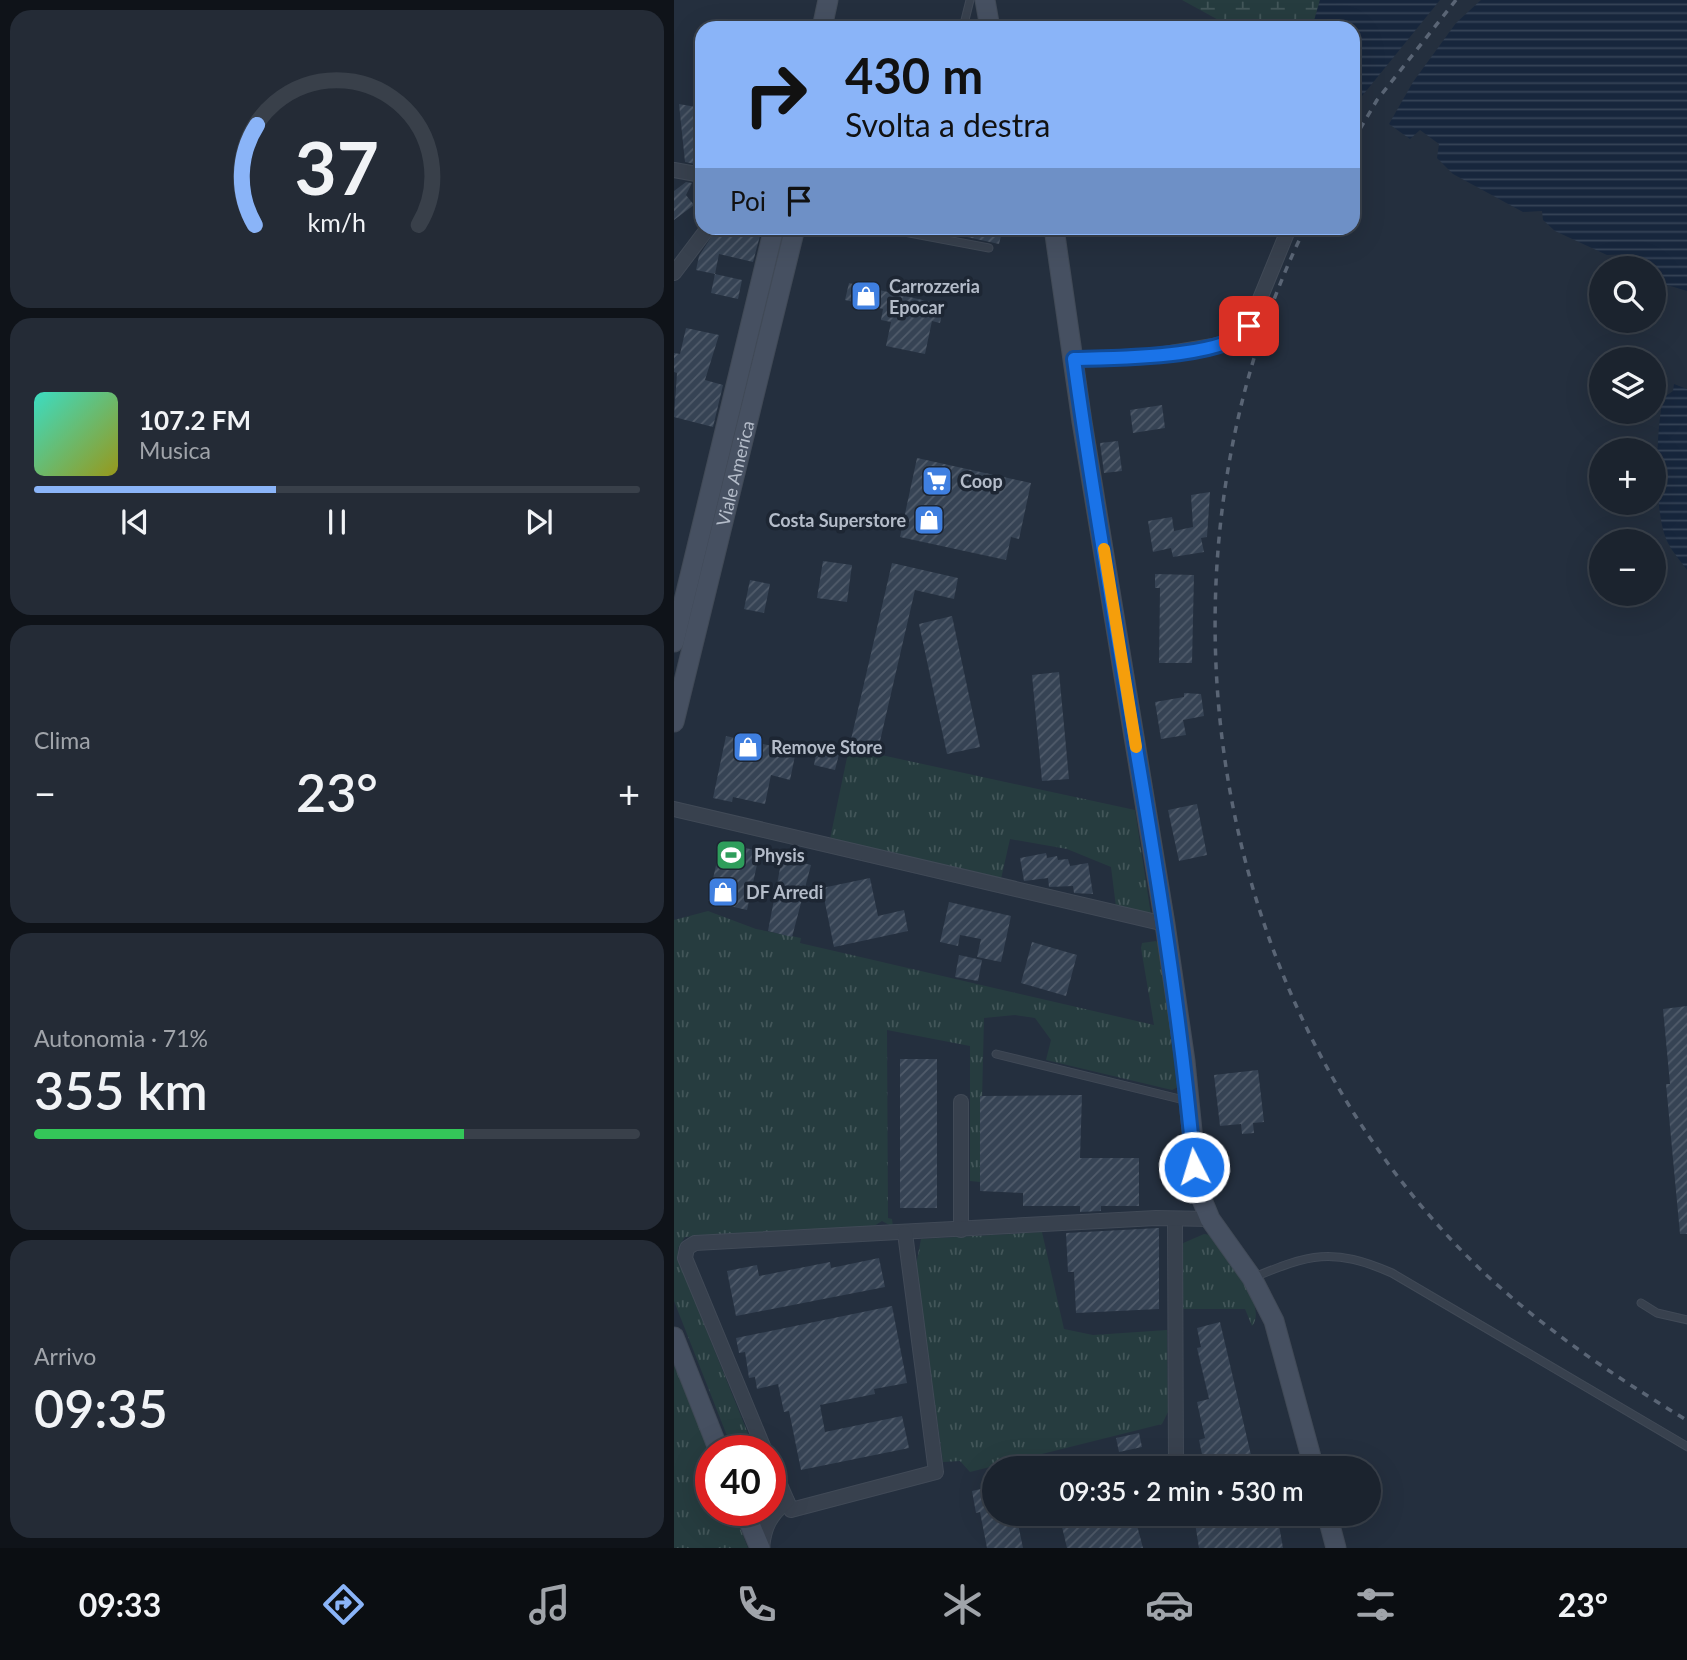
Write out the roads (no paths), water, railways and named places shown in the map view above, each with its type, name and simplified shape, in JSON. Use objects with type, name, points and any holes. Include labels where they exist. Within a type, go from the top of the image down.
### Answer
[{"type":"street","points":[[824,21],[828,0]]},
{"type":"street","points":[[972,0],[974,21]]},
{"type":"street","points":[[985,0],[989,21]]},
{"type":"street","points":[[674,170],[695,174]]},
{"type":"street","points":[[674,273],[703,235]]},
{"type":"street","name":"Viale America","points":[[674,642],[772,235]]},
{"type":"street","name":"Viale America","points":[[674,722],[793,235]]},
{"type":"street","points":[[1055,235],[1165,924],[1198,1190],[1210,1219],[1252,1278],[1274,1321],[1311,1456]]},
{"type":"street","points":[[1074,359],[1146,357],[1225,344],[1246,333],[1286,235]]},
{"type":"street","points":[[674,809],[1165,924]]},
{"type":"street","points":[[960,1102],[961,1230]]},
{"type":"street","points":[[759,1435],[685,1258],[687,1248],[695,1242],[1210,1219]]},
{"type":"street","points":[[1176,1220],[1176,1456]]},
{"type":"street","points":[[761,1548],[767,1523],[787,1502],[791,1510],[936,1472],[905,1233]]},
{"type":"street","points":[[675,1340],[714,1435]]},
{"type":"street","points":[[752,1526],[761,1548]]},
{"type":"street","points":[[1330,1526],[1336,1548]]},
{"type":"lane","points":[[965,21],[972,0]]},
{"type":"lane","points":[[920,235],[989,248]]},
{"type":"lane","points":[[996,1055],[1188,1101]]},
{"type":"lane","points":[[1252,1278],[1296,1260],[1335,1254],[1362,1260],[1392,1273],[1687,1447]]},
{"type":"lane","points":[[1641,1303],[1657,1312],[1687,1320]]},
{"type":"water","points":[[1320,0],[1440,0],[1360,99],[1360,21],[1314,21]]},
{"type":"water","points":[[1481,0],[1687,0],[1687,291],[1666,285],[1666,256],[1607,255],[1555,231],[1543,220],[1542,211],[1523,212],[1453,174],[1437,158],[1439,144],[1420,130],[1410,139],[1389,124],[1413,82],[1456,23]]},
{"type":"water","points":[[1674,384],[1687,389],[1687,570],[1668,543],[1660,515],[1666,515],[1666,438],[1659,438],[1660,424],[1666,424],[1666,396],[1673,391]]},
{"type":"railway","points":[[1360,129],[1377,100],[1456,0]]},
{"type":"railway","points":[[1302,235],[1254,359],[1224,497],[1215,637],[1228,777],[1260,913],[1314,1042],[1387,1162],[1480,1269],[1504,1291],[1580,1350],[1688,1421]]},
{"type":"place","name":"Carrozzeria Epocar","points":[[866,296]]},
{"type":"place","name":"Coop","points":[[937,481]]},
{"type":"place","name":"Costa Superstore","points":[[929,520]]},
{"type":"place","name":"Remove Store","points":[[748,747]]},
{"type":"place","name":"Physis","points":[[731,855]]},
{"type":"place","name":"DF Arredi","points":[[723,892]]}]
